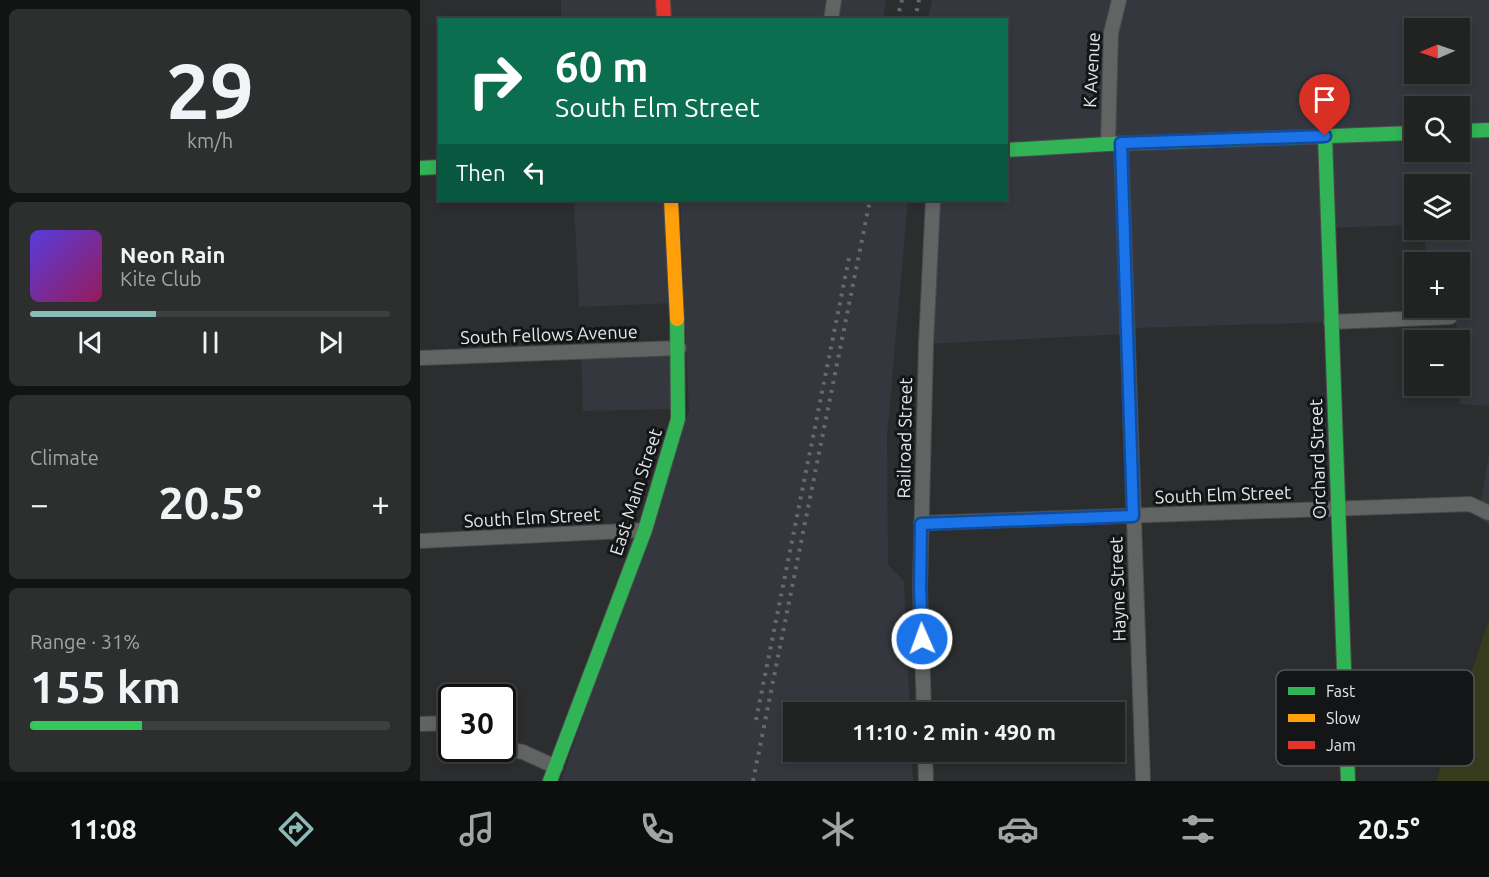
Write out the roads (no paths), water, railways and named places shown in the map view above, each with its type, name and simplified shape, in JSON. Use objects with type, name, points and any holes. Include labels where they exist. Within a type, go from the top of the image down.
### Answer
[{"type":"main road","points":[[663,0],[663,18]]},
{"type":"main road","points":[[1470,131],[1489,130]]},
{"type":"main road","points":[[1008,150],[1114,143],[1404,133]]},
{"type":"main road","name":"Orchard Street","points":[[1325,136],[1344,670]]},
{"type":"main road","points":[[420,168],[438,167]]},
{"type":"main road","name":"East Main Street","points":[[550,781],[645,530],[678,419],[679,348],[671,201]]},
{"type":"main road","name":"Orchard Street","points":[[1347,766],[1348,781]]},
{"type":"street","points":[[831,18],[834,0]]},
{"type":"street","name":"K Avenue","points":[[1114,143],[1111,33],[1119,0]]},
{"type":"street","name":"Hayne Street","points":[[1114,143],[1133,516],[1143,781]]},
{"type":"street","name":"Railroad Street","points":[[924,702],[920,588],[921,524],[933,201]]},
{"type":"street","points":[[1331,322],[1426,318]]},
{"type":"street","name":"South Fellows Avenue","points":[[420,358],[679,348]]},
{"type":"street","name":"South Elm Street","points":[[921,524],[1470,504],[1489,513]]},
{"type":"street","name":"South Elm Street","points":[[420,541],[645,530]]},
{"type":"street","points":[[420,724],[438,723]]},
{"type":"street","points":[[516,751],[556,767]]},
{"type":"street","points":[[925,762],[926,781]]},
{"type":"railway","points":[[898,18],[902,0]]},
{"type":"railway","points":[[915,18],[919,0]]},
{"type":"railway","points":[[753,781],[870,201]]},
{"type":"railway","points":[[756,720],[849,258]]}]
